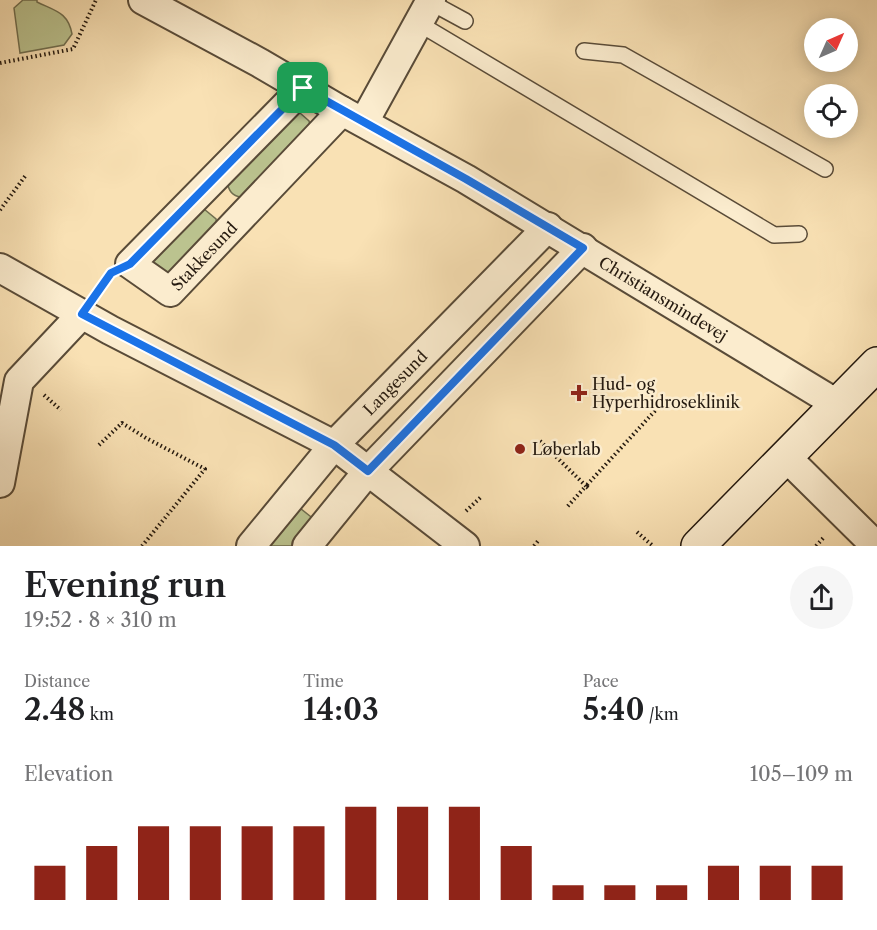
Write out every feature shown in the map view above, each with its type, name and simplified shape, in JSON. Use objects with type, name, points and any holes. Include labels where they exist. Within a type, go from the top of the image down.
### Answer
[{"type":"street","name":"Christiansmindevej","points":[[143,0],[548,227],[837,404]]},
{"type":"street","points":[[353,117],[426,8]]},
{"type":"street","points":[[130,264],[303,88]]},
{"type":"street","name":"Stakkesund","points":[[130,264],[170,292],[353,117]]},
{"type":"street","name":"Langesund","points":[[251,546],[334,445],[548,227]]},
{"type":"street","points":[[307,546],[368,471],[583,248]]},
{"type":"street","points":[[0,268],[82,314],[334,445],[465,546]]},
{"type":"street","points":[[0,483],[20,381],[82,314]]},
{"type":"street","points":[[698,546],[877,364]]},
{"type":"street","points":[[785,456],[876,546]]},
{"type":"lane","points":[[426,8],[465,21]]},
{"type":"lane","points":[[426,8],[774,235],[799,234]]},
{"type":"lane","points":[[584,51],[623,55],[825,169]]},
{"type":"path","points":[[0,63],[73,48],[96,0]]},
{"type":"path","points":[[0,210],[26,175]]},
{"type":"path","points":[[82,314],[111,273],[130,264]]},
{"type":"path","points":[[567,507],[664,401]]},
{"type":"path","points":[[99,445],[122,423],[205,469],[142,546]]},
{"type":"path","points":[[540,441],[587,487]]},
{"type":"path","points":[[637,532],[653,546]]},
{"type":"path","points":[[816,546],[825,536]]},
{"type":"path","points":[[534,546],[538,541]]},
{"type":"green space","points":[[23,0],[37,0],[64,17],[72,34],[64,45],[20,53],[14,8]]},
{"type":"green space","points":[[300,113],[309,121],[311,129],[241,197],[233,194],[227,182],[288,115]]},
{"type":"green space","points":[[204,209],[216,219],[217,227],[173,274],[163,275],[152,263],[152,256]]},
{"type":"green space","points":[[296,505],[315,520],[294,546],[258,546]]},
{"type":"place","name":"Hud- og Hyperhidroseklinik","points":[[579,393]]},
{"type":"place","name":"Løberlab","points":[[520,449]]},
{"type":"route","points":[[303,88],[466,179],[583,248],[368,471],[334,445],[82,314],[111,273],[130,264],[303,88]]}]
